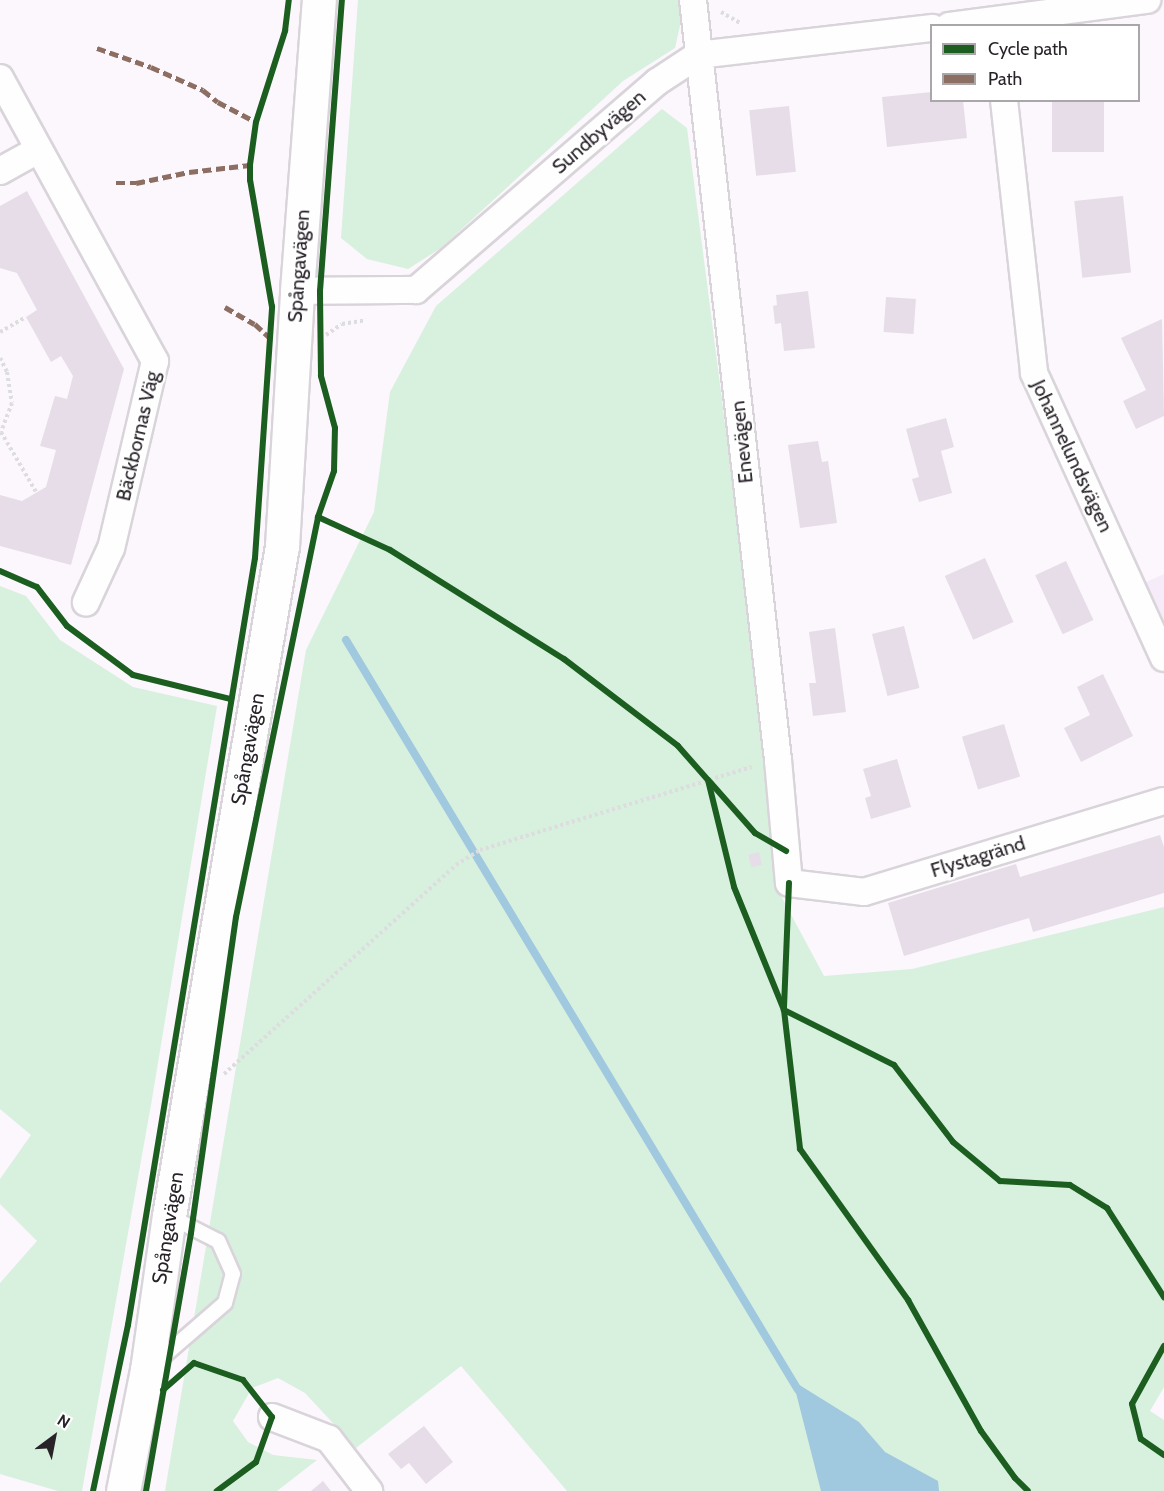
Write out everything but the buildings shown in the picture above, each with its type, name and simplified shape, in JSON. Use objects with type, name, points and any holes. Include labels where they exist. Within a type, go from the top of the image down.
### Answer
[{"type":"street","name":"Spångavägen","points":[[123,1491],[147,1370],[169,1216],[282,546],[297,291],[319,0]]},
{"type":"street","name":"Enevägen","points":[[693,0],[778,760],[789,884]]},
{"type":"street","points":[[957,24],[993,15],[1147,0]]},
{"type":"street","name":"Sundbyvägen","points":[[297,291],[416,290],[657,82],[699,55],[930,28]]},
{"type":"street","name":"Bäckbornas Väg","points":[[0,78],[156,361],[111,548],[86,602]]},
{"type":"street","name":"Johannelundsvägen","points":[[1004,102],[1034,373],[1164,658]]},
{"type":"street","points":[[0,171],[38,150]]},
{"type":"street","name":"Flystagränd","points":[[789,884],[864,892],[1164,801]]},
{"type":"street","points":[[272,1418],[328,1439],[369,1491]]},
{"type":"lane","points":[[147,1370],[225,1303],[233,1274],[218,1241],[169,1216]]},
{"type":"path","points":[[0,332],[26,317]]},
{"type":"path","points":[[321,338],[342,324],[377,318]]},
{"type":"path","points":[[0,358],[7,372],[12,404],[1,432],[36,492]]},
{"type":"path","points":[[221,1077],[456,865],[480,850],[778,760]]},
{"type":"path","points":[[700,771],[713,790]]},
{"type":"shaded area","points":[[1164,574],[1164,620],[1146,582]]},
{"type":"green space","points":[[358,0],[681,0],[683,12],[675,48],[623,81],[441,248],[408,269],[367,259],[341,238]]},
{"type":"green space","points":[[662,109],[687,128],[766,742],[779,892],[824,976],[912,969],[1164,907],[1164,1387],[1150,1411],[1164,1420],[1164,1491],[567,1491],[461,1366],[356,1448],[305,1393],[278,1378],[252,1388],[233,1421],[248,1442],[273,1455],[317,1460],[277,1491],[165,1491],[306,650],[374,512],[390,392],[436,306]]},
{"type":"green space","points":[[0,586],[26,596],[60,640],[133,687],[217,706],[152,1099],[82,1491],[58,1491],[0,1474],[0,1283],[37,1241],[0,1204],[0,1179],[31,1135],[0,1109]]},
{"type":"water","points":[[793,1381],[859,1422],[885,1452],[938,1481],[939,1491],[821,1491]]},
{"type":"waterway","points":[[346,640],[798,1390]]},
{"type":"marked path","points":[[97,48],[151,67],[203,90],[218,102],[256,122]]},
{"type":"marked path","points":[[116,183],[136,183],[189,172],[250,165]]},
{"type":"marked path","points":[[225,307],[255,324],[270,338]]},
{"type":"cycle path","points":[[93,1491],[128,1325],[255,558],[272,307],[250,180],[250,165],[256,122],[285,31],[289,0]]},
{"type":"cycle path","points":[[146,1491],[191,1233],[236,917],[318,517],[334,471],[335,428],[321,376],[320,291],[342,0]]},
{"type":"cycle path","points":[[318,517],[390,550],[564,659],[678,746],[708,780],[734,887],[784,1010],[894,1065],[953,1142],[1000,1181],[1070,1185],[1107,1208],[1164,1297]]},
{"type":"cycle path","points":[[0,571],[37,587],[67,626],[133,675],[231,699]]},
{"type":"cycle path","points":[[710,782],[755,833],[786,851]]},
{"type":"cycle path","points":[[789,883],[784,1010],[800,1149],[908,1300],[981,1431],[1015,1478],[1028,1491]]},
{"type":"cycle path","points":[[1164,1346],[1132,1404],[1141,1439],[1164,1455]]},
{"type":"cycle path","points":[[163,1390],[194,1363],[243,1380],[272,1417],[256,1462],[217,1491]]}]
